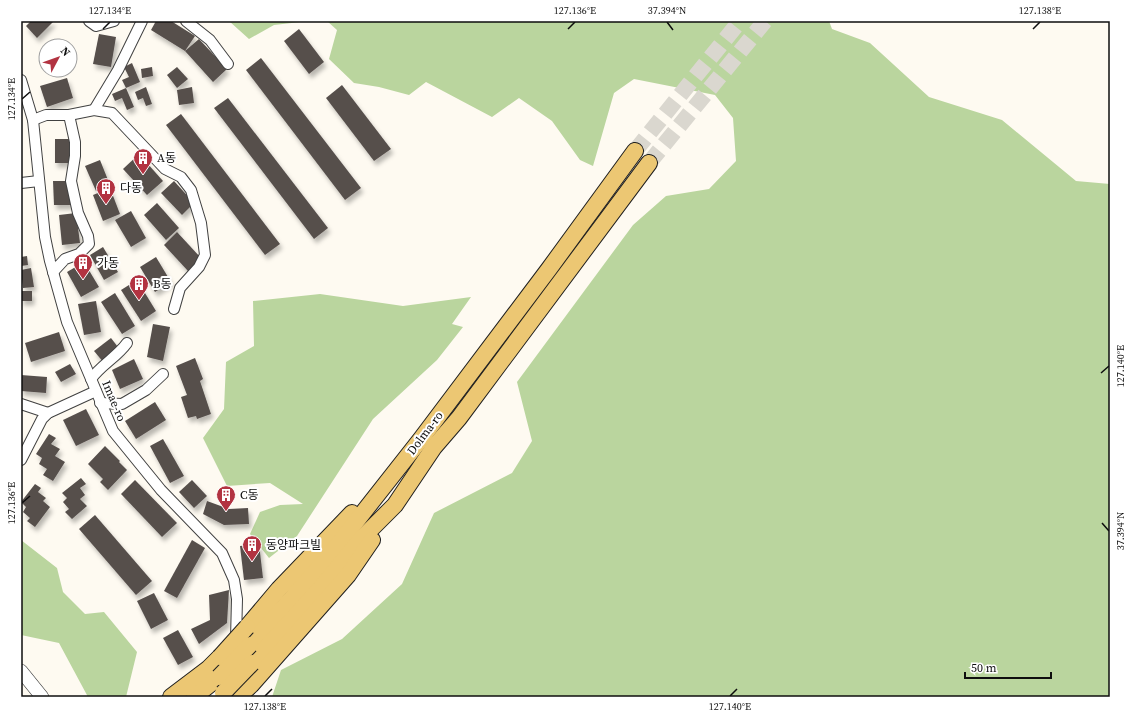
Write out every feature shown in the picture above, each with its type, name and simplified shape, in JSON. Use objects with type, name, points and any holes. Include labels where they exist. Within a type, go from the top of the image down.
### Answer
[{"type":"main road","name":"Dolma-ro","points":[[194,697],[219,677],[250,645],[330,556],[495,342],[635,151]]},
{"type":"main road","name":"Dolma-ro","points":[[228,696],[260,665],[318,590],[360,540],[395,505],[434,448],[459,418],[649,163]]},
{"type":"main road","points":[[171,697],[208,669],[220,657],[279,589],[333,532],[392,474]]},
{"type":"street","points":[[89,21],[96,26],[114,21]]},
{"type":"street","points":[[94,110],[118,70],[142,21]]},
{"type":"street","points":[[186,21],[210,40],[228,64]]},
{"type":"street","name":"Imae-ro","points":[[21,80],[33,120],[45,236],[53,272],[67,322],[100,403],[115,434],[161,490],[222,553],[230,571],[237,599],[236,662],[228,696]]},
{"type":"street","points":[[33,120],[46,115],[69,115],[94,110],[112,113],[165,169],[181,177],[191,190],[201,223],[205,255],[199,267],[180,288],[174,309]]},
{"type":"street","points":[[53,272],[66,259],[79,254],[89,244],[88,236],[78,213],[72,181],[75,156],[74,134],[69,115]]},
{"type":"street","points":[[21,183],[39,181]]},
{"type":"street","points":[[91,379],[96,372],[119,354],[127,343]]},
{"type":"street","points":[[100,403],[122,404],[146,390],[163,374]]},
{"type":"street","points":[[21,460],[42,420],[48,413],[96,391]]},
{"type":"street","points":[[21,404],[48,413]]},
{"type":"street","points":[[21,671],[42,697]]},
{"type":"green space","points":[[229,21],[309,21],[274,25],[249,39]]},
{"type":"green space","points":[[327,21],[829,21],[832,29],[870,43],[929,97],[1002,120],[1076,181],[1110,184],[1110,697],[272,697],[281,670],[342,639],[402,584],[434,513],[512,473],[532,441],[517,382],[633,225],[666,196],[709,189],[736,161],[733,118],[715,95],[634,79],[614,93],[593,166],[580,160],[552,121],[519,98],[492,117],[426,82],[409,95],[379,87],[354,83],[329,59],[337,30]]},
{"type":"green space","points":[[320,294],[403,306],[471,297],[452,324],[463,327],[437,360],[373,419],[297,536],[269,558],[250,534],[260,512],[280,505],[303,504],[270,483],[227,486],[203,438],[224,409],[226,362],[254,346],[253,301]]},
{"type":"green space","points":[[21,540],[57,568],[63,592],[85,614],[104,612],[137,652],[126,697],[88,697],[59,643],[21,635]]},
{"type":"building","points":[[31,21],[54,21],[37,38],[26,26]]},
{"type":"building","points":[[156,21],[171,21],[195,36],[185,51],[151,30]]},
{"type":"building","points":[[299,29],[324,62],[309,74],[284,41]]},
{"type":"building","points":[[99,34],[116,37],[111,67],[93,64]]},
{"type":"building","points":[[199,39],[227,69],[213,82],[185,51]]},
{"type":"building","points":[[261,58],[361,188],[345,200],[246,70]]},
{"type":"building","points":[[132,63],[140,82],[126,88],[122,80],[129,77],[124,67]]},
{"type":"building","points":[[152,67],[153,76],[142,78],[141,69]]},
{"type":"building","points":[[177,67],[188,79],[177,88],[167,75]]},
{"type":"building","points":[[67,78],[73,98],[47,107],[40,86]]},
{"type":"building","points":[[342,85],[391,149],[374,161],[326,98]]},
{"type":"building","points":[[146,87],[152,104],[146,106],[143,98],[138,100],[135,92]]},
{"type":"building","points":[[192,87],[194,103],[179,105],[177,90]]},
{"type":"building","points":[[126,88],[134,107],[127,110],[122,98],[115,101],[112,94]]},
{"type":"building","points":[[228,98],[328,228],[314,239],[214,108]]},
{"type":"building","points":[[181,114],[280,244],[265,255],[166,125]]},
{"type":"building","points":[[55,139],[70,139],[70,163],[55,163]]},
{"type":"building","name":"A동","points":[[139,154],[163,181],[147,195],[123,169]]},
{"type":"building","points":[[100,160],[110,185],[96,191],[85,166]]},
{"type":"building","points":[[53,181],[70,181],[71,205],[54,205]]},
{"type":"building","points":[[174,181],[194,203],[182,215],[161,193]]},
{"type":"building","name":"다동","points":[[110,188],[120,214],[103,221],[93,195]]},
{"type":"building","points":[[157,203],[179,228],[166,240],[144,215]]},
{"type":"building","points":[[131,211],[146,238],[131,247],[115,220]]},
{"type":"building","points":[[76,213],[80,243],[62,245],[59,215]]},
{"type":"building","points":[[177,232],[201,258],[188,271],[164,245]]},
{"type":"building","points":[[103,247],[118,272],[104,280],[90,255]]},
{"type":"building","points":[[27,256],[28,265],[21,266],[21,257]]},
{"type":"building","points":[[156,257],[171,282],[155,292],[140,267]]},
{"type":"building","name":"가동","points":[[84,262],[99,287],[81,297],[67,272]]},
{"type":"building","points":[[31,268],[34,287],[23,288],[21,270]]},
{"type":"building","name":"B동","points":[[137,280],[156,311],[141,321],[121,290]]},
{"type":"building","points":[[21,291],[32,291],[32,301],[21,301]]},
{"type":"building","points":[[115,293],[135,326],[122,334],[101,302]]},
{"type":"building","points":[[96,301],[101,332],[84,335],[78,304]]},
{"type":"building","points":[[153,324],[170,327],[163,361],[147,357]]},
{"type":"building","points":[[59,332],[65,351],[31,362],[25,343]]},
{"type":"building","points":[[111,338],[121,351],[104,363],[94,351]]},
{"type":"building","points":[[195,358],[203,379],[200,381],[211,414],[197,419],[196,416],[188,418],[181,397],[187,395],[176,366]]},
{"type":"building","points":[[134,359],[143,379],[120,389],[112,370]]},
{"type":"building","points":[[70,364],[76,374],[61,382],[55,372]]},
{"type":"building","points":[[21,375],[47,377],[46,393],[21,391]]},
{"type":"building","points":[[155,402],[166,420],[136,439],[125,421]]},
{"type":"building","points":[[86,409],[99,435],[76,446],[63,420]]},
{"type":"building","points":[[49,434],[56,438],[51,444],[60,449],[55,456],[65,462],[53,481],[43,475],[47,469],[39,464],[42,458],[36,454]]},
{"type":"building","points":[[163,439],[184,476],[170,483],[150,446]]},
{"type":"building","points":[[105,446],[127,470],[108,490],[100,482],[103,479],[88,464]]},
{"type":"building","points":[[81,478],[86,484],[80,488],[85,495],[80,499],[87,506],[72,519],[65,512],[69,509],[63,502],[67,498],[62,493]]},
{"type":"building","points":[[135,480],[177,523],[162,537],[121,494]]},
{"type":"building","points":[[192,480],[207,496],[194,508],[179,492]]},
{"type":"building","points":[[35,484],[41,488],[38,492],[46,498],[43,501],[50,507],[35,527],[27,521],[30,518],[23,512],[26,507],[21,502]]},
{"type":"building","name":"C동","points":[[207,501],[229,509],[248,508],[249,524],[224,525],[203,514]]},
{"type":"building","points":[[95,515],[152,581],[136,595],[79,529]]},
{"type":"building","points":[[192,540],[205,548],[177,598],[164,591]]},
{"type":"building","name":"동양파크빌","points":[[259,544],[263,578],[244,580],[240,546]]},
{"type":"building","points":[[229,590],[227,623],[199,644],[191,629],[210,620],[209,595]]},
{"type":"building","points":[[154,593],[168,620],[151,629],[137,601]]},
{"type":"building","points":[[178,630],[193,657],[178,665],[163,638]]},
{"type":"tunnel","points":[[635,151],[740,21]]},
{"type":"tunnel","points":[[649,163],[765,21]]},
{"type":"place","name":"A동","points":[[143,175]]},
{"type":"place","name":"다동","points":[[106,205]]},
{"type":"place","name":"가동","points":[[83,280]]},
{"type":"place","name":"B동","points":[[139,301]]},
{"type":"place","name":"C동","points":[[226,512]]},
{"type":"place","name":"동양파크빌","points":[[252,562]]}]
